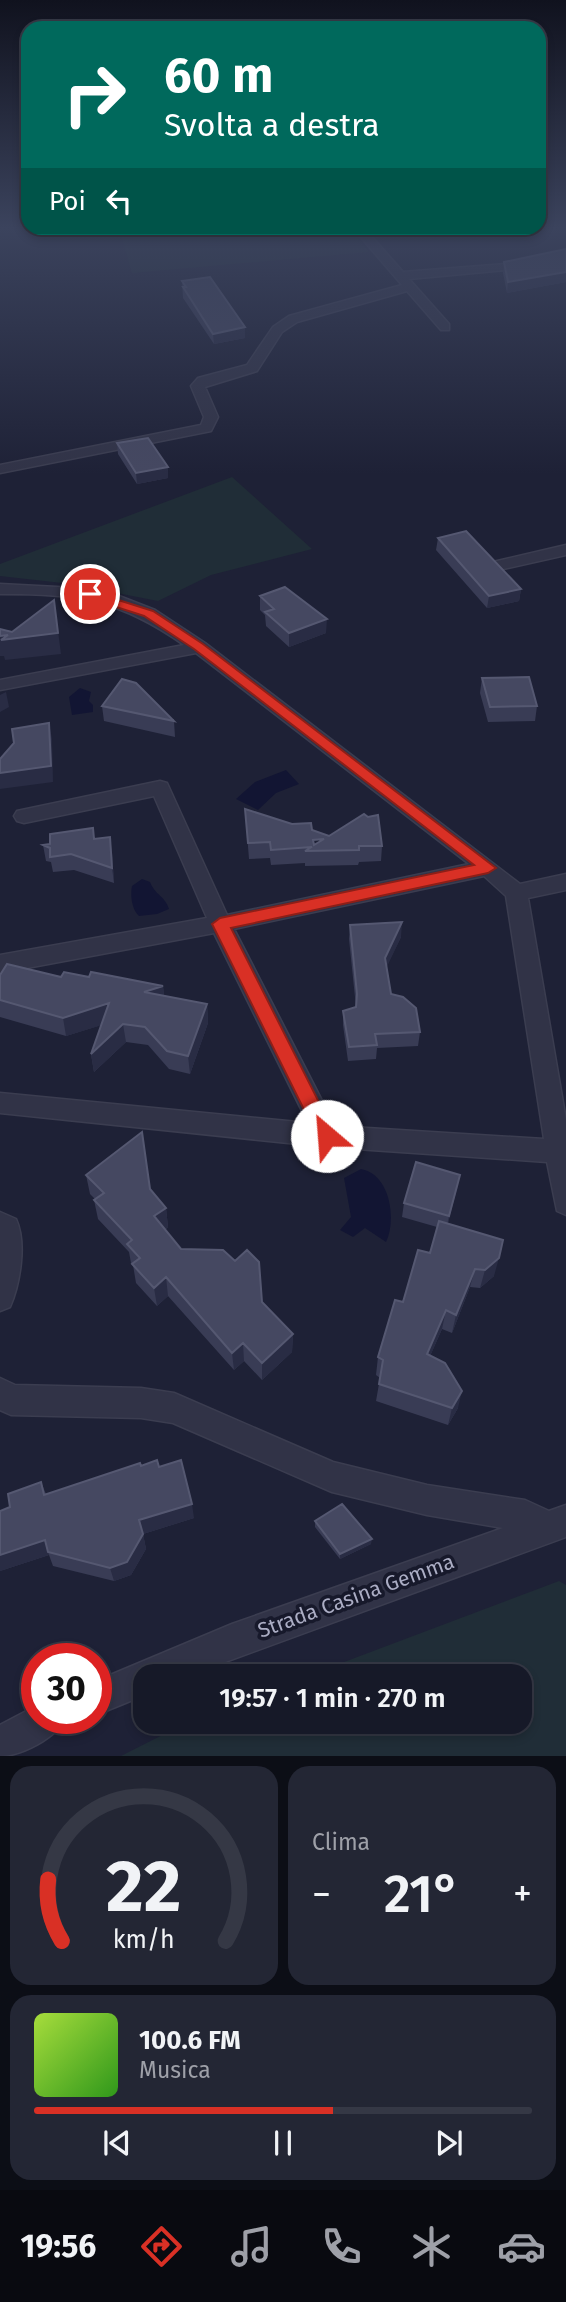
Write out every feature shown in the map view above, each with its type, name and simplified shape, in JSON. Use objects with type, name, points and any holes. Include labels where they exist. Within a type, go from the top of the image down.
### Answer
[{"type":"street","points":[[0,469],[206,428],[211,417],[198,386],[203,381],[251,368],[282,326],[293,319],[320,310]]},
{"type":"street","points":[[431,310],[445,327]]},
{"type":"street","points":[[499,565],[566,551]]},
{"type":"street","points":[[0,589],[69,590],[110,599],[148,614],[199,647],[488,868],[516,893],[562,1151],[566,1203]]},
{"type":"street","points":[[0,685],[199,647]]},
{"type":"street","points":[[24,816],[160,788],[220,924],[327,1136]]},
{"type":"street","points":[[0,964],[220,924],[488,868]]},
{"type":"street","points":[[516,893],[566,882]]},
{"type":"street","points":[[0,1103],[327,1136],[562,1151]]},
{"type":"street","points":[[0,1224],[7,1228],[9,1243],[0,1298]]},
{"type":"street","points":[[0,1393],[12,1400],[141,1403],[174,1408],[332,1478],[427,1500],[525,1516],[556,1524]]},
{"type":"street","name":"Strada Casina Gemma","points":[[179,1664],[556,1524]]},
{"type":"street","name":"Strada Casina Gemma","points":[[112,1691],[133,1683]]},
{"type":"street","points":[[0,1744],[21,1733]]},
{"type":"shaded area","points":[[232,477],[312,549],[211,575],[158,601],[71,584],[0,576],[0,564]]},
{"type":"shaded area","points":[[559,1581],[566,1585],[566,1756],[121,1756],[164,1734],[532,1734],[532,1664],[339,1664]]},
{"type":"water","points":[[80,688],[91,692],[89,701],[93,705],[93,712],[72,715],[69,697]]},
{"type":"water","points":[[286,770],[299,784],[276,793],[258,810],[236,799],[255,782]]},
{"type":"water","points":[[142,879],[150,882],[169,909],[157,914],[139,916],[132,903],[131,894],[132,886]]},
{"type":"water","points":[[361,1169],[379,1179],[389,1199],[391,1222],[386,1242],[365,1228],[353,1237],[340,1230],[351,1217],[344,1178]]},
{"type":"building","points":[[198,310],[233,310],[245,327],[213,334]]},
{"type":"building","points":[[148,438],[168,467],[136,473],[117,443]]},
{"type":"building","points":[[466,531],[521,589],[489,596],[438,538]]},
{"type":"building","points":[[285,587],[327,619],[289,633],[265,612],[274,609],[260,596]]},
{"type":"building","points":[[54,600],[58,633],[1,640],[8,635],[0,636],[0,629],[12,632]]},
{"type":"building","points":[[529,677],[537,706],[490,707],[482,678]]},
{"type":"building","points":[[122,679],[136,683],[174,721],[102,706]]},
{"type":"building","points":[[49,723],[51,766],[0,773],[0,759],[14,743],[12,729]]},
{"type":"building","points":[[245,809],[292,824],[311,823],[312,830],[329,836],[364,814],[368,817],[378,815],[382,846],[359,846],[359,850],[305,851],[312,847],[271,850],[270,842],[248,843]]},
{"type":"building","points":[[93,828],[94,839],[110,837],[112,868],[71,854],[50,857],[50,848],[43,845],[50,844],[50,834]]},
{"type":"building","points":[[402,922],[385,958],[391,994],[403,997],[416,1008],[420,1032],[375,1034],[377,1045],[349,1047],[343,1011],[356,1007],[357,994],[350,925]]},
{"type":"building","points":[[7,964],[61,977],[64,972],[89,977],[91,972],[163,986],[144,992],[207,1004],[188,1056],[167,1051],[145,1027],[123,1024],[91,1054],[109,1003],[63,1018],[0,1000],[0,975]]},
{"type":"building","points":[[142,1132],[150,1189],[166,1208],[154,1216],[181,1249],[223,1250],[235,1261],[247,1250],[259,1262],[262,1302],[293,1334],[262,1363],[243,1343],[232,1353],[166,1277],[154,1288],[132,1264],[140,1258],[127,1244],[132,1240],[94,1200],[104,1193],[86,1175]]},
{"type":"building","points":[[416,1162],[460,1175],[449,1216],[404,1203]]},
{"type":"building","points":[[439,1221],[503,1240],[499,1258],[485,1270],[475,1269],[456,1315],[446,1310],[427,1354],[445,1363],[462,1391],[452,1408],[379,1384],[383,1360],[378,1357],[395,1300],[403,1302],[418,1250],[430,1253]]},
{"type":"building","points":[[157,1460],[159,1467],[181,1460],[192,1504],[139,1520],[143,1534],[127,1562],[110,1568],[48,1552],[45,1540],[0,1555],[0,1511],[10,1507],[8,1494],[41,1482],[44,1495],[140,1463],[141,1466]]},
{"type":"building","points":[[342,1504],[372,1539],[340,1554],[315,1521]]},
{"type":"route","points":[[90,594],[148,614],[199,647],[488,868],[220,924],[327,1136]]}]
